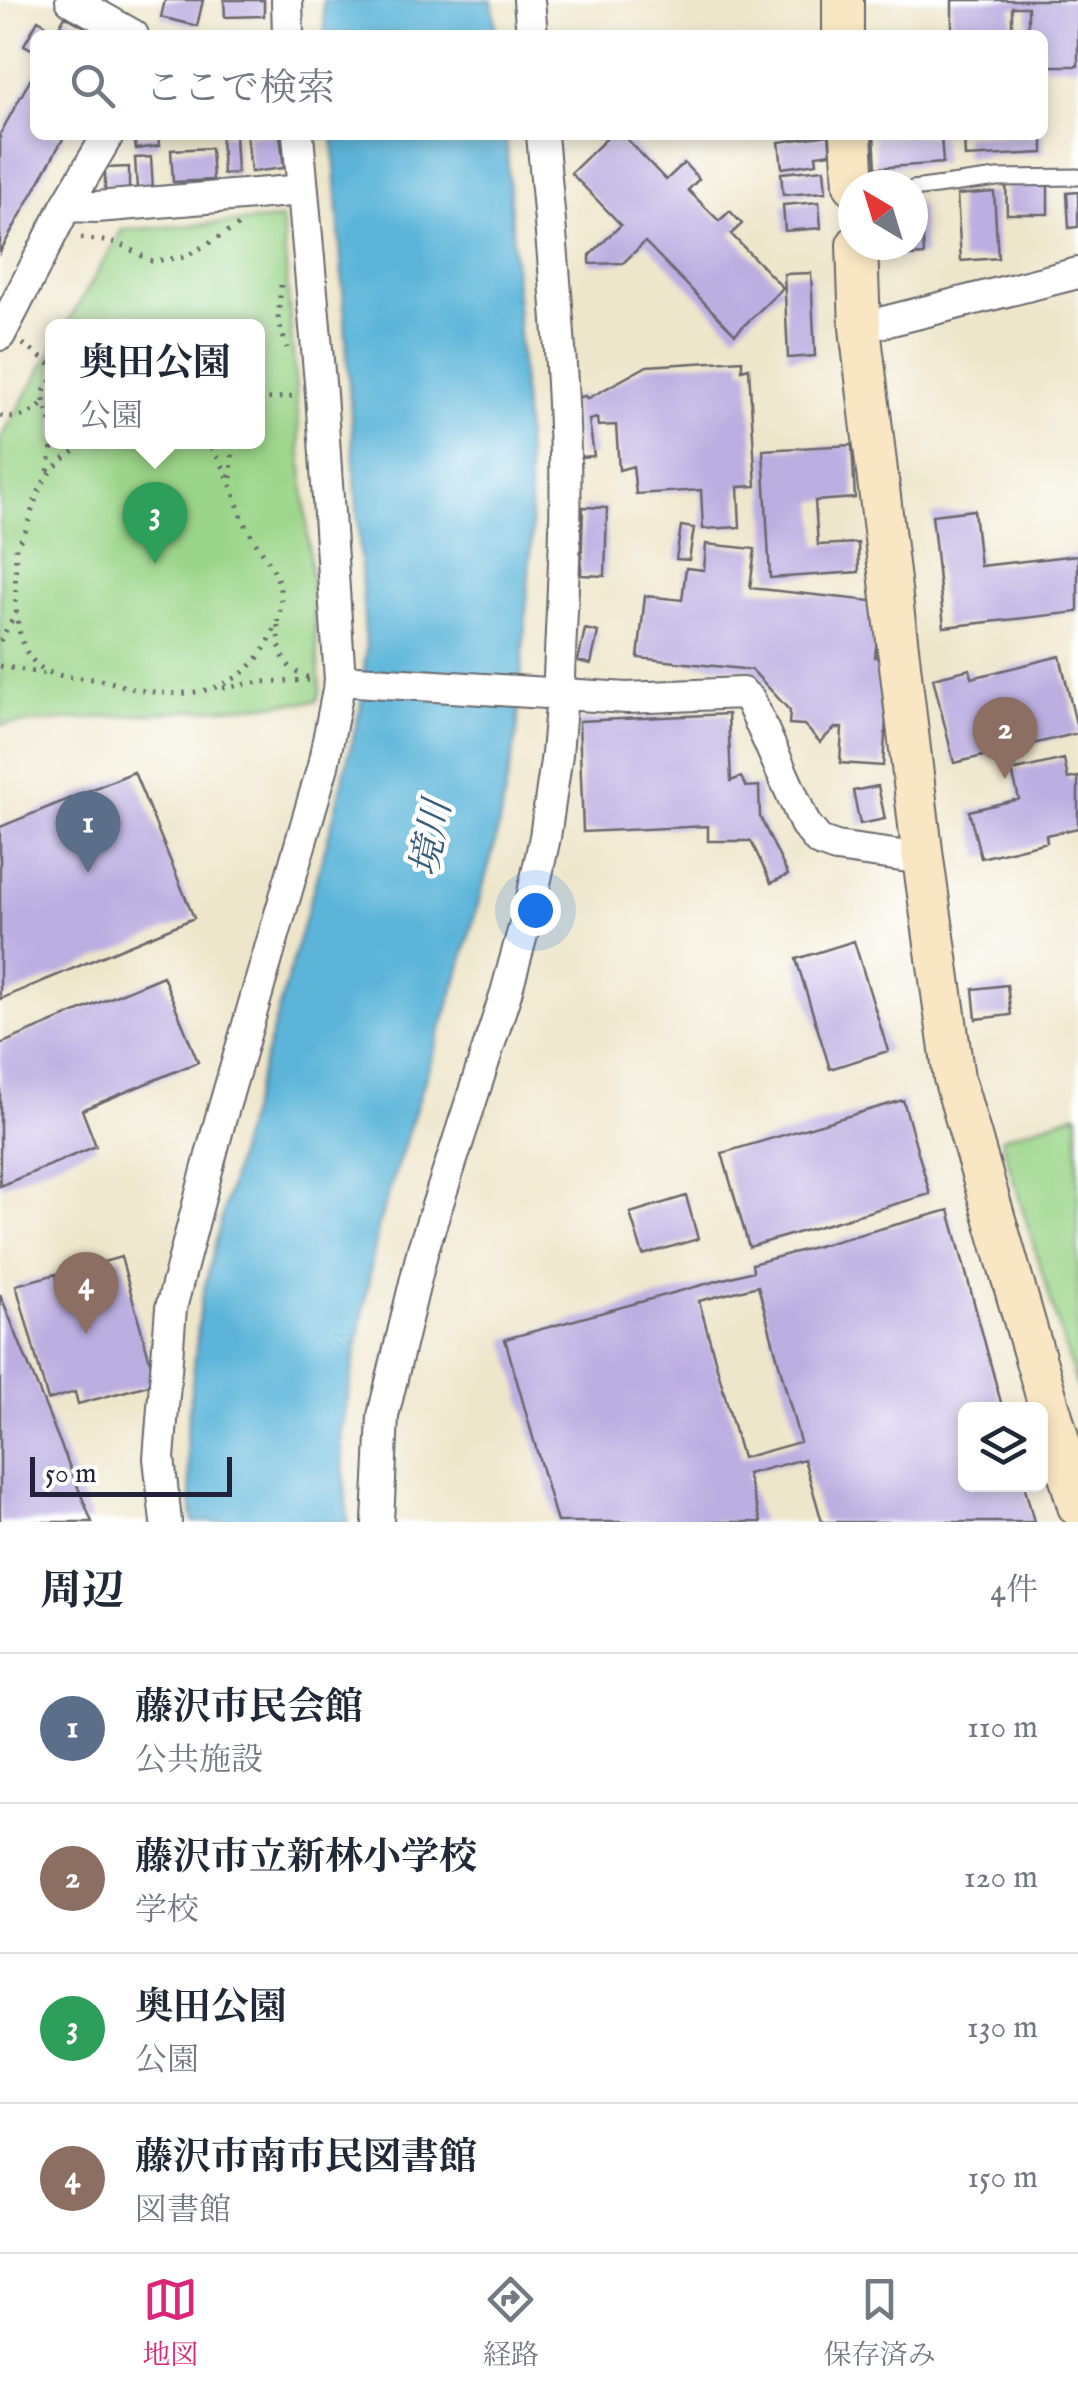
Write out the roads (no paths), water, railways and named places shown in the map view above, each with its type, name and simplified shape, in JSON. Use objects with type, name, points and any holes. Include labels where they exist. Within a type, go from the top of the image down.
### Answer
[{"type":"street","points":[[72,0],[124,30]]},
{"type":"street","points":[[284,30],[286,0]]},
{"type":"street","points":[[529,0],[532,30]]},
{"type":"street","points":[[843,0],[844,30]]},
{"type":"street","points":[[0,334],[105,140]]},
{"type":"street","points":[[166,1522],[159,1458],[171,1308],[220,1121],[323,766],[340,680],[336,588],[298,140]]},
{"type":"street","points":[[378,1522],[384,1416],[422,1249],[506,992],[545,837],[562,694],[559,677],[565,570],[565,458],[542,140]]},
{"type":"street","points":[[851,140],[853,170]]},
{"type":"street","points":[[59,219],[97,207],[303,190]]},
{"type":"street","points":[[858,260],[860,328],[923,859],[954,1078],[1078,1506]]},
{"type":"street","points":[[860,328],[1078,273]]},
{"type":"street","points":[[340,680],[627,698],[742,693],[750,700],[805,824],[819,841],[836,848],[923,859]]},
{"type":"lane","points":[[928,187],[997,178],[1078,176]]},
{"type":"water","points":[[323,0],[492,0],[496,30],[325,30]]},
{"type":"water","name":"境川","points":[[333,140],[506,140],[532,533],[517,732],[495,844],[455,986],[379,1223],[341,1435],[348,1522],[193,1522],[186,1437],[201,1302],[240,1144],[331,827],[361,705],[366,648]]},
{"type":"place","name":"奥田公園","points":[[155,564]]},
{"type":"place","name":"藤沢市立新林小学校","points":[[1005,779]]},
{"type":"place","name":"藤沢市民会館","points":[[88,873]]},
{"type":"place","name":"藤沢市南市民図書館","points":[[86,1334]]}]
